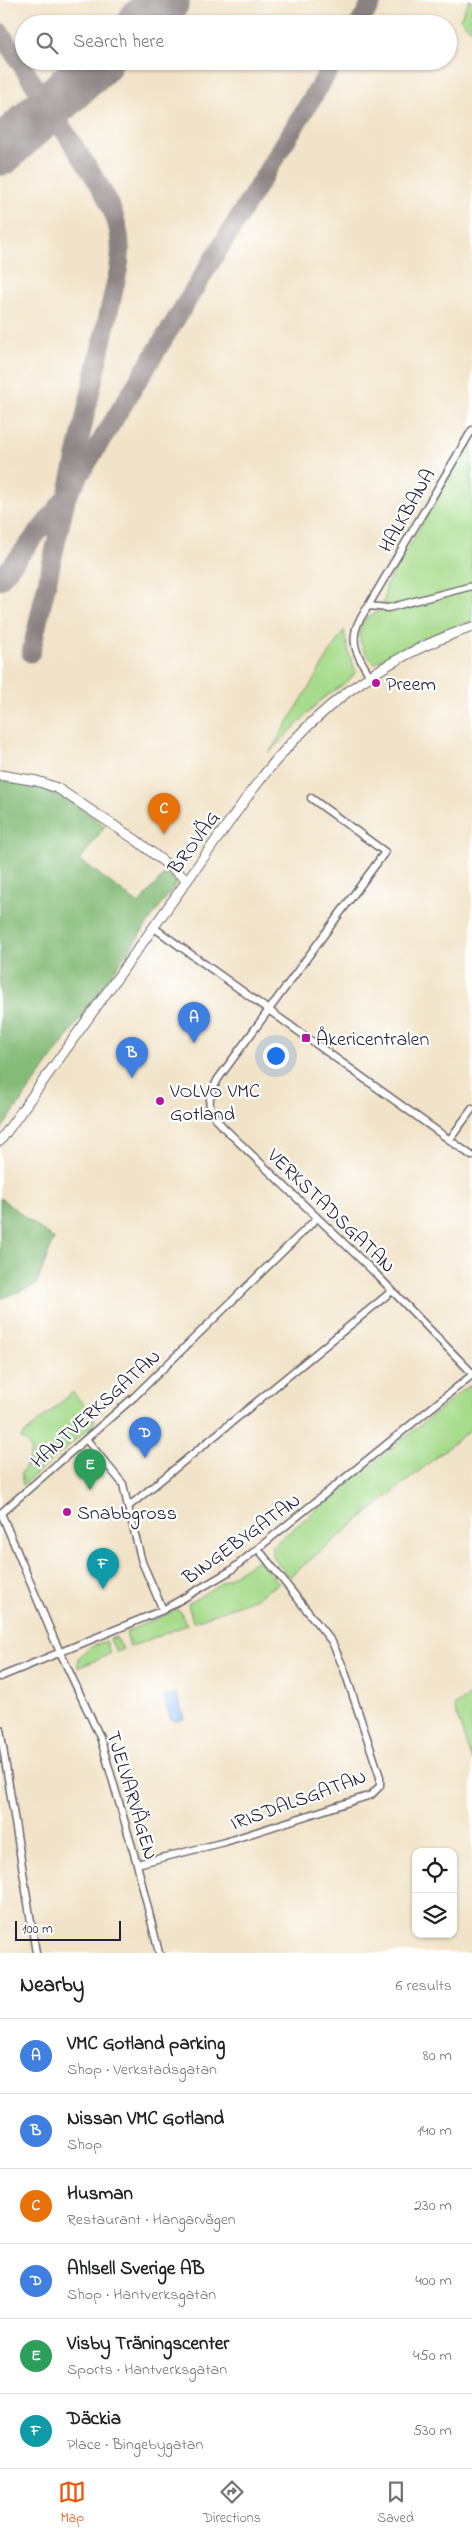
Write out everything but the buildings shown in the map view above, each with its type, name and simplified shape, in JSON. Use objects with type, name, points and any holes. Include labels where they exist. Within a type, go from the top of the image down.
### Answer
[{"type":"main road","name":"BROVÄG","points":[[0,1141],[278,756],[322,711],[370,676],[410,652],[472,627]]},
{"type":"main road","points":[[0,775],[37,781],[57,788],[136,840],[187,880]]},
{"type":"street","name":"HALKBANA","points":[[370,676],[357,653],[353,638],[358,623],[472,430]]},
{"type":"street","points":[[369,606],[388,608],[472,586]]},
{"type":"street","name":"VERKSTADSGATAN","points":[[310,798],[385,852],[218,1079],[210,1093],[210,1111],[223,1127],[392,1291],[472,1374]]},
{"type":"street","points":[[153,928],[472,1156]]},
{"type":"street","points":[[450,1139],[472,1109]]},
{"type":"street","name":"HANTVERKSGATAN","points":[[61,1653],[1,1513],[134,1397],[317,1218]]},
{"type":"street","points":[[128,1507],[392,1291]]},
{"type":"street","name":"BINGEBYGATAN","points":[[0,1677],[163,1610],[215,1581],[259,1550],[472,1374]]},
{"type":"street","points":[[86,1439],[123,1484],[142,1562],[163,1610]]},
{"type":"street","name":"IRISDALSGATAN","points":[[138,1864],[271,1828],[371,1794],[380,1786],[380,1777],[359,1712],[332,1642],[259,1550]]},
{"type":"street","name":"TJELVARVÄGEN","points":[[61,1653],[100,1737],[138,1864],[159,1953]]},
{"type":"street","points":[[0,1729],[36,1953]]},
{"type":"green space","points":[[469,0],[472,0],[472,31],[460,19]]},
{"type":"green space","points":[[472,440],[472,621],[426,637],[375,663],[366,654],[361,642],[360,635],[363,623],[368,617],[382,608],[386,585]]},
{"type":"green space","points":[[344,630],[349,654],[356,672],[348,681],[322,699],[269,753]]},
{"type":"green space","points":[[0,780],[36,786],[68,799],[105,826],[80,860],[139,904],[166,872],[178,881],[0,1131]]},
{"type":"green space","points":[[0,1198],[54,1239],[36,1285],[0,1299]]},
{"type":"green space","points":[[472,1386],[472,1428],[289,1577],[272,1556],[272,1546],[467,1387]]},
{"type":"green space","points":[[73,1392],[94,1417],[94,1424],[23,1485],[21,1473],[29,1459],[30,1450],[29,1446],[20,1438]]},
{"type":"green space","points":[[257,1560],[279,1583],[256,1598],[193,1622],[188,1604]]},
{"type":"green space","points":[[176,1610],[180,1611],[187,1625],[130,1647],[126,1632]]},
{"type":"green space","points":[[116,1637],[123,1649],[116,1652],[110,1639]]},
{"type":"green space","points":[[106,1641],[110,1654],[78,1668],[80,1657],[86,1650]]},
{"type":"green space","points":[[472,1693],[472,1761],[454,1707]]},
{"type":"water","points":[[177,1694],[184,1719],[176,1721],[170,1718],[164,1697]]},
{"type":"taxiway","points":[[364,15],[373,0]]},
{"type":"taxiway","points":[[0,32],[15,55]]},
{"type":"taxiway","points":[[25,70],[100,186],[115,217],[120,238],[118,272],[31,653]]},
{"type":"taxiway","points":[[0,580],[67,496],[329,70]]},
{"type":"runway","points":[[150,15],[166,0]]},
{"type":"runway","points":[[0,152],[89,70]]},
{"type":"place","name":"Preem","points":[[376,683]]},
{"type":"place","name":"Husman","points":[[164,834]]},
{"type":"place","name":"Åkericentralen","points":[[306,1038]]},
{"type":"place","name":"VMC Gotland parking","points":[[194,1043]]},
{"type":"place","name":"Nissan VMC Gotland","points":[[132,1078]]},
{"type":"place","name":"VOLVO VMC Gotland","points":[[160,1101]]},
{"type":"place","name":"Ahlsell Sverige AB","points":[[145,1458]]},
{"type":"place","name":"Visby Träningscenter","points":[[90,1490]]},
{"type":"place","name":"Snabbgross","points":[[67,1512]]},
{"type":"place","name":"Däckia","points":[[103,1589]]}]
